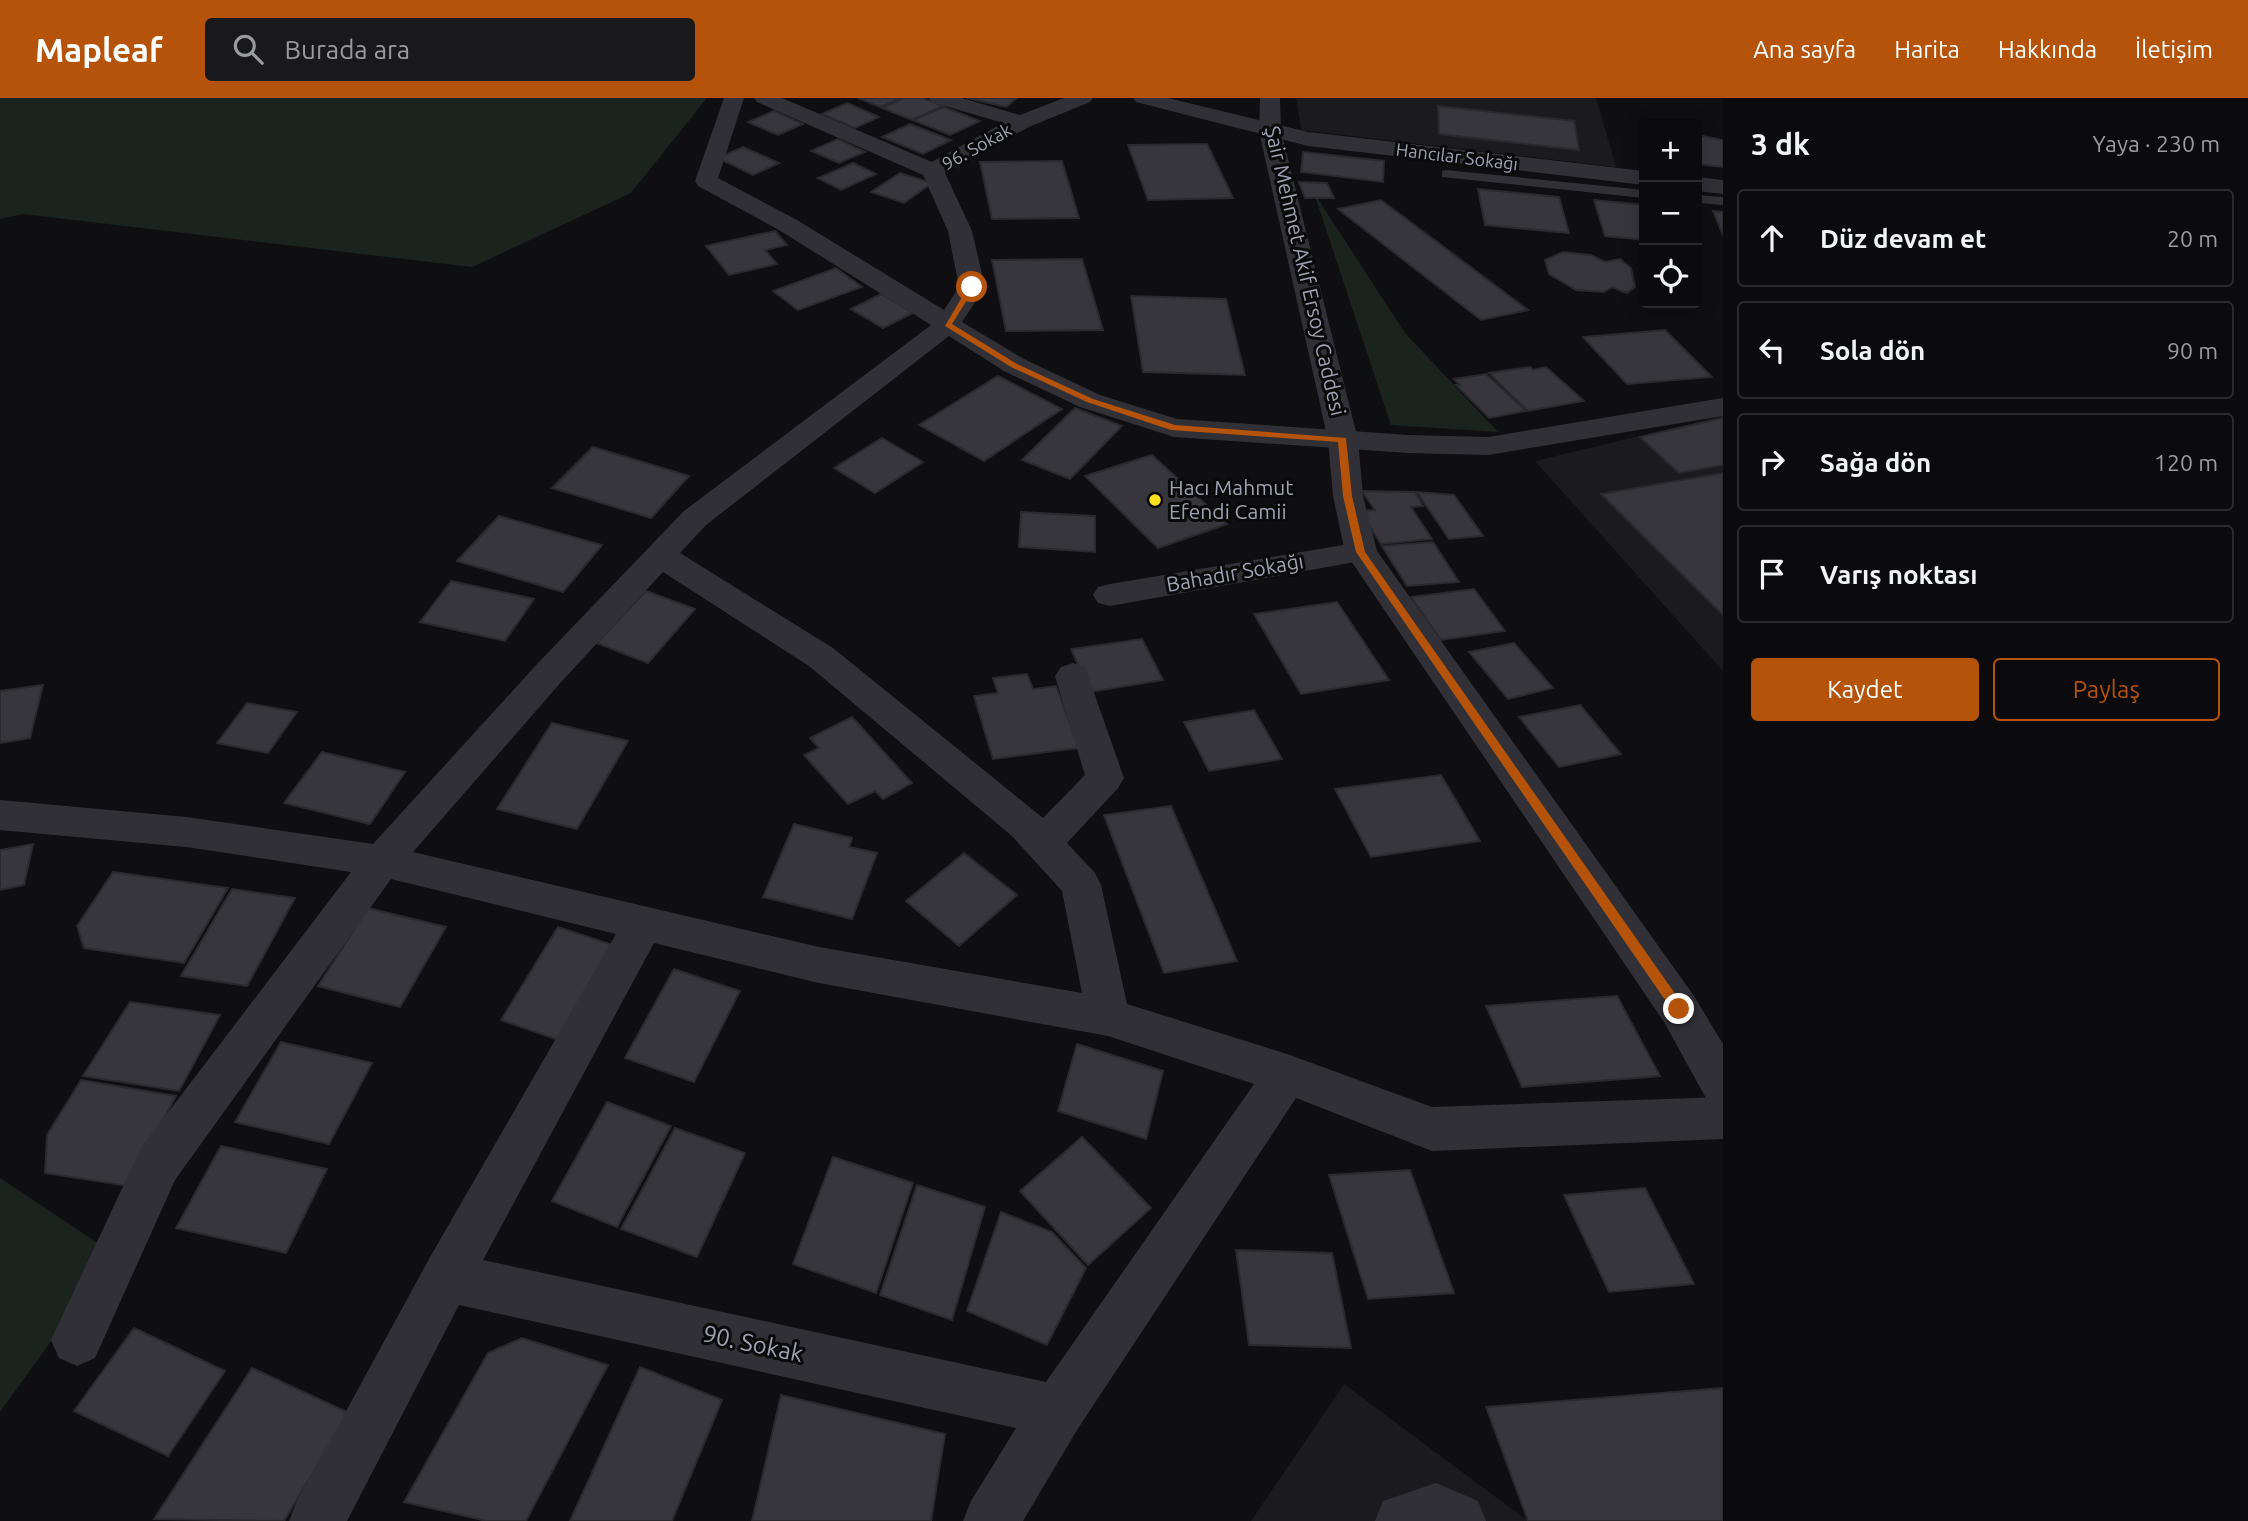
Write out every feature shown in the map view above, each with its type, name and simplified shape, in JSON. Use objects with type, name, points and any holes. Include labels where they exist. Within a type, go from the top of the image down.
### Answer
[{"type":"street","points":[[734,98],[706,181],[788,225],[1014,365],[1090,401],[1174,428],[1343,440],[1488,446],[1723,407]]},
{"type":"street","points":[[77,1340],[158,1164],[382,861],[550,672],[695,518],[947,325],[972,287],[960,231],[933,171],[764,98]]},
{"type":"street","points":[[939,98],[1021,122]]},
{"type":"street","name":"96. Sokak","points":[[933,171],[1021,122],[1083,98]]},
{"type":"street","name":"Hancılar Sokağı","points":[[1143,98],[1308,139],[1639,177]]},
{"type":"street","name":"Şair Mehmet Akif Ersoy Caddesi","points":[[1270,98],[1270,131],[1343,440],[1348,496],[1360,552],[1679,1009],[1723,1085]]},
{"type":"street","points":[[1702,185],[1723,187]]},
{"type":"street","name":"Bahadır Sokağı","points":[[1110,595],[1360,552]]},
{"type":"street","points":[[660,555],[821,657],[1026,825],[1081,885],[1108,1017]]},
{"type":"street","points":[[1043,843],[1077,804],[1105,778],[1073,676]]},
{"type":"street","points":[[0,816],[186,832],[382,861],[820,965],[1108,1017],[1287,1074],[1432,1129],[1723,1118]]},
{"type":"street","points":[[317,1521],[447,1277],[644,923]]},
{"type":"street","points":[[991,1521],[1058,1411],[1287,1074]]},
{"type":"street","name":"90. Sokak","points":[[447,1277],[1058,1411]]},
{"type":"street","points":[[1403,1521],[1436,1511],[1458,1521]]},
{"type":"lane","points":[[1446,174],[1639,193]]},
{"type":"lane","points":[[1702,199],[1723,201]]},
{"type":"shaded area","points":[[0,98],[707,98],[631,193],[472,267],[23,214],[0,219]]},
{"type":"shaded area","points":[[1296,98],[1596,98],[1616,167],[1301,130]]},
{"type":"shaded area","points":[[1314,193],[1405,333],[1498,432],[1391,425]]},
{"type":"shaded area","points":[[1723,416],[1723,671],[1535,461]]},
{"type":"shaded area","points":[[0,1178],[114,1254],[0,1412]]},
{"type":"shaded area","points":[[1344,1384],[1528,1521],[1251,1521]]},
{"type":"building","points":[[858,98],[901,98],[880,107]]},
{"type":"building","points":[[904,98],[923,98],[943,106],[912,120],[882,108]]},
{"type":"building","points":[[967,98],[1017,98],[1006,107]]},
{"type":"building","points":[[847,103],[879,117],[855,128],[822,114]]},
{"type":"building","points":[[1438,106],[1574,121],[1579,150],[1439,134]]},
{"type":"building","points":[[944,107],[980,121],[950,135],[913,120]]},
{"type":"building","points":[[774,111],[803,124],[778,135],[748,122]]},
{"type":"building","points":[[910,124],[951,140],[923,154],[882,137]]},
{"type":"building","points":[[1702,136],[1723,140],[1723,167],[1702,165]]},
{"type":"building","points":[[838,139],[865,152],[839,163],[811,151]]},
{"type":"building","points":[[1207,144],[1233,198],[1148,200],[1128,145]]},
{"type":"building","points":[[743,147],[779,163],[753,175],[718,158]]},
{"type":"building","points":[[1303,152],[1384,161],[1383,182],[1301,172]]},
{"type":"building","points":[[1062,161],[1079,218],[992,219],[980,162]]},
{"type":"building","points":[[853,163],[876,174],[841,190],[818,178]]},
{"type":"building","points":[[900,173],[932,183],[904,203],[871,192]]},
{"type":"building","points":[[1299,182],[1327,183],[1334,198],[1305,198]]},
{"type":"building","points":[[1478,189],[1559,197],[1569,233],[1485,225]]},
{"type":"building","points":[[1381,200],[1528,310],[1481,320],[1338,209]]},
{"type":"building","points":[[1594,200],[1639,204],[1639,239],[1605,236]]},
{"type":"building","points":[[1713,211],[1723,212],[1723,235]]},
{"type":"building","points":[[775,231],[787,245],[765,250],[777,264],[729,275],[706,246]]},
{"type":"building","points":[[1563,252],[1591,255],[1605,262],[1620,259],[1631,268],[1635,287],[1627,293],[1612,287],[1604,292],[1576,290],[1549,274],[1545,260]]},
{"type":"building","points":[[1082,259],[1103,330],[1006,331],[992,260]]},
{"type":"building","points":[[836,268],[862,287],[798,310],[773,291]]},
{"type":"building","points":[[881,294],[913,313],[883,328],[851,309]]},
{"type":"building","points":[[1131,296],[1226,299],[1245,375],[1143,372]]},
{"type":"building","points":[[1665,330],[1712,377],[1627,384],[1583,337]]},
{"type":"building","points":[[1530,367],[1533,370],[1546,367],[1584,401],[1528,411],[1489,373]]},
{"type":"building","points":[[1486,374],[1526,411],[1489,418],[1456,385],[1460,385],[1454,379]]},
{"type":"building","points":[[998,376],[1062,409],[984,461],[919,425]]},
{"type":"building","points":[[1075,408],[1122,426],[1070,479],[1022,460]]},
{"type":"building","points":[[1723,418],[1723,465],[1679,473],[1640,437]]},
{"type":"building","points":[[882,438],[923,462],[875,493],[834,468]]},
{"type":"building","points":[[593,447],[689,476],[651,518],[552,488]]},
{"type":"building","name":"Hacı Mahmut Efendi Camii","points":[[1152,455],[1227,524],[1158,548],[1085,476]]},
{"type":"building","points":[[1723,473],[1723,615],[1601,494]]},
{"type":"building","points":[[1362,491],[1415,492],[1423,506],[1411,507],[1432,539],[1381,544],[1360,511],[1375,510]]},
{"type":"building","points":[[1417,492],[1454,495],[1483,536],[1449,539]]},
{"type":"building","points":[[1021,512],[1095,516],[1095,552],[1019,547]]},
{"type":"building","points":[[499,516],[602,545],[563,592],[457,561]]},
{"type":"building","points":[[1433,542],[1459,582],[1407,586],[1382,546]]},
{"type":"building","points":[[451,581],[534,599],[505,641],[420,622]]},
{"type":"building","points":[[1474,589],[1505,631],[1441,640],[1411,597]]},
{"type":"building","points":[[646,591],[695,609],[648,663],[597,643]]},
{"type":"building","points":[[1337,602],[1389,680],[1301,694],[1254,614]]},
{"type":"building","points":[[1142,639],[1163,680],[1090,692],[1071,649]]},
{"type":"building","points":[[1514,643],[1553,688],[1508,699],[1469,652]]},
{"type":"building","points":[[1027,674],[1033,689],[1056,686],[1079,748],[993,759],[974,696],[998,693],[993,678]]},
{"type":"building","points":[[43,685],[30,738],[0,743],[0,691]]},
{"type":"building","points":[[247,703],[297,712],[268,753],[217,743]]},
{"type":"building","points":[[1580,705],[1621,754],[1559,767],[1519,717]]},
{"type":"building","points":[[1254,710],[1282,759],[1209,771],[1184,722]]},
{"type":"building","points":[[852,717],[912,783],[883,799],[875,791],[848,804],[804,755],[819,748],[810,738]]},
{"type":"building","points":[[552,723],[628,741],[577,829],[497,809]]},
{"type":"building","points":[[322,752],[405,772],[370,824],[284,803]]},
{"type":"building","points":[[1441,775],[1480,841],[1371,857],[1335,789]]},
{"type":"building","points":[[1171,806],[1237,961],[1164,973],[1104,815]]},
{"type":"building","points":[[794,824],[852,838],[849,847],[877,853],[852,919],[763,897]]},
{"type":"building","points":[[33,844],[24,885],[0,890],[0,850]]},
{"type":"building","points":[[964,853],[1017,895],[959,946],[906,901]]},
{"type":"building","points":[[113,872],[228,888],[184,963],[84,948],[77,926]]},
{"type":"building","points":[[232,889],[295,898],[247,986],[181,976]]},
{"type":"building","points":[[368,908],[446,927],[400,1007],[318,986]]},
{"type":"building","points":[[558,927],[622,948],[567,1043],[501,1020]]},
{"type":"building","points":[[674,969],[740,991],[694,1082],[625,1058]]},
{"type":"building","points":[[1617,996],[1660,1076],[1522,1087],[1486,1006]]},
{"type":"building","points":[[130,1002],[220,1015],[179,1091],[83,1076]]},
{"type":"building","points":[[281,1042],[372,1063],[329,1144],[235,1122]]},
{"type":"building","points":[[1077,1044],[1163,1071],[1146,1139],[1058,1111]]},
{"type":"building","points":[[81,1080],[176,1096],[128,1186],[45,1173],[47,1135]]},
{"type":"building","points":[[607,1102],[671,1126],[617,1227],[552,1201]]},
{"type":"building","points":[[675,1128],[745,1153],[697,1257],[621,1229]]},
{"type":"building","points":[[1082,1137],[1151,1208],[1088,1265],[1020,1191]]},
{"type":"building","points":[[221,1146],[327,1169],[286,1253],[176,1228]]},
{"type":"building","points":[[833,1157],[913,1183],[876,1293],[793,1264]]},
{"type":"building","points":[[1410,1170],[1454,1293],[1368,1299],[1329,1175]]},
{"type":"building","points":[[917,1185],[985,1207],[952,1320],[880,1295]]},
{"type":"building","points":[[1645,1188],[1694,1284],[1609,1292],[1564,1195]]},
{"type":"building","points":[[1001,1212],[1052,1232],[1086,1268],[1047,1345],[967,1311]]},
{"type":"building","points":[[1236,1250],[1332,1253],[1351,1348],[1249,1345]]},
{"type":"building","points":[[134,1328],[225,1371],[168,1456],[74,1411]]},
{"type":"building","points":[[522,1338],[608,1365],[526,1521],[487,1521],[404,1502],[488,1353]]},
{"type":"building","points":[[640,1367],[722,1400],[672,1521],[570,1521]]},
{"type":"building","points":[[252,1368],[349,1413],[284,1521],[154,1519]]},
{"type":"building","points":[[1723,1388],[1723,1521],[1528,1521],[1486,1407]]},
{"type":"building","points":[[781,1395],[945,1434],[931,1521],[752,1521]]},
{"type":"place","name":"Hacı Mahmut Efendi Camii","points":[[1155,500]]},
{"type":"route","points":[[972,287],[947,325],[1014,365],[1090,401],[1174,428],[1343,440],[1348,496],[1360,552],[1679,1009]]}]
